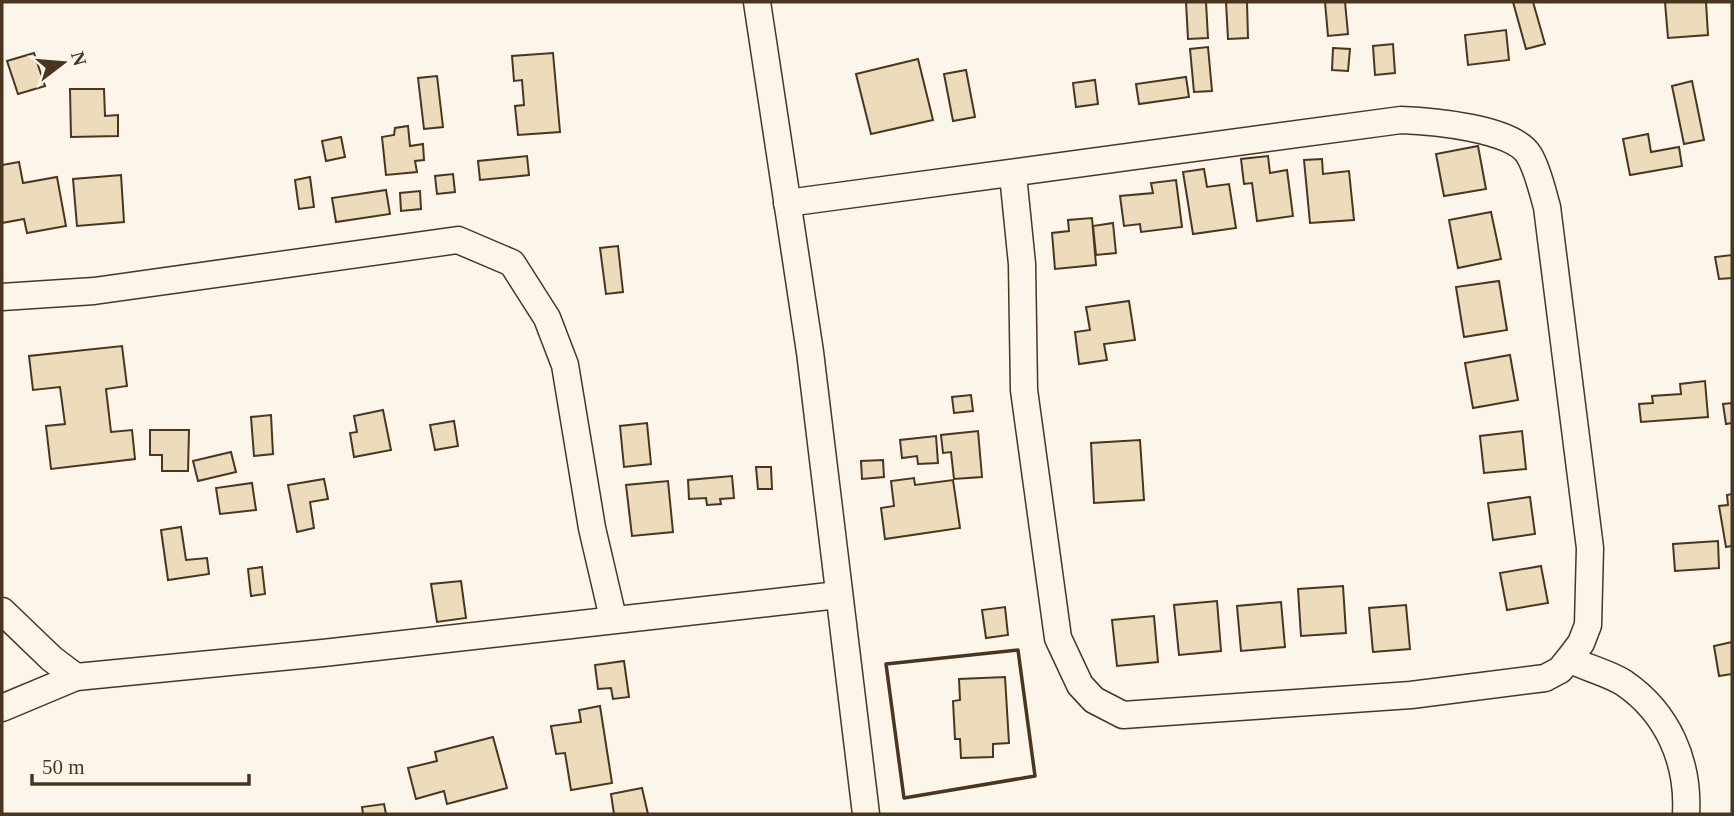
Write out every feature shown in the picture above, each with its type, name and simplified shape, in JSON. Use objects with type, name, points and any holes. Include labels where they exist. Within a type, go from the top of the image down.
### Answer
[{"type":"street","points":[[757,2],[810,352],[866,814]]},
{"type":"street","points":[[787,203],[1013,175],[1401,120],[1483,131],[1506,138],[1528,153],[1547,207],[1590,548],[1588,625],[1581,643],[1560,670],[1545,678],[1411,695],[1123,715],[1094,700],[1080,685],[1058,638],[1024,390],[1022,264],[1013,175]]},
{"type":"street","points":[[2,297],[94,291],[458,240],[512,263],[547,318],[565,365],[592,528],[613,618]]},
{"type":"street","points":[[2,708],[76,677],[323,653],[613,618],[838,596]]},
{"type":"street","points":[[2,611],[52,659],[76,677]]},
{"type":"street","points":[[1569,659],[1622,682],[1657,710],[1678,751],[1687,792],[1686,814]]},
{"type":"building","points":[[1186,2],[1206,2],[1208,38],[1188,39]]},
{"type":"building","points":[[1226,2],[1247,2],[1248,38],[1228,39]]},
{"type":"building","points":[[1325,2],[1345,2],[1348,34],[1328,36]]},
{"type":"building","points":[[1513,2],[1533,2],[1545,44],[1526,49]]},
{"type":"building","points":[[1665,2],[1706,2],[1708,35],[1668,38]]},
{"type":"building","points":[[1506,30],[1509,60],[1468,65],[1465,35]]},
{"type":"building","points":[[1393,44],[1395,73],[1375,75],[1373,46]]},
{"type":"building","points":[[1208,47],[1212,91],[1194,92],[1190,49]]},
{"type":"building","points":[[1333,48],[1350,49],[1348,71],[1332,70]]},
{"type":"building","points":[[34,53],[45,86],[18,94],[7,61]]},
{"type":"building","points":[[553,53],[560,132],[518,135],[515,106],[524,105],[522,80],[514,81],[512,56]]},
{"type":"building","points":[[918,59],[933,120],[871,134],[856,74]]},
{"type":"building","points":[[966,70],[975,117],[953,121],[944,74]]},
{"type":"building","points":[[437,76],[443,127],[424,129],[418,78]]},
{"type":"building","points":[[1186,77],[1189,97],[1139,104],[1136,84]]},
{"type":"building","points":[[1095,80],[1098,104],[1076,107],[1073,83]]},
{"type":"building","points":[[1692,81],[1704,140],[1684,144],[1672,86]]},
{"type":"building","points":[[70,89],[104,89],[105,116],[118,115],[118,136],[71,137]]},
{"type":"building","points":[[408,126],[410,146],[423,144],[424,160],[415,161],[417,172],[386,175],[382,137],[394,135],[395,128]]},
{"type":"building","points":[[1648,134],[1651,152],[1679,147],[1682,166],[1630,175],[1623,139]]},
{"type":"building","points":[[341,137],[345,157],[326,161],[322,141]]},
{"type":"building","points":[[1478,146],[1486,189],[1444,196],[1436,154]]},
{"type":"building","points":[[527,156],[529,175],[480,180],[478,161]]},
{"type":"building","points":[[1268,156],[1270,173],[1287,170],[1293,216],[1257,221],[1252,183],[1244,184],[1241,159]]},
{"type":"building","points":[[1322,159],[1323,174],[1349,171],[1354,220],[1310,223],[1304,160]]},
{"type":"building","points":[[19,162],[23,183],[57,177],[66,226],[27,233],[24,219],[2,223],[2,165]]},
{"type":"building","points":[[1204,169],[1207,187],[1229,184],[1236,228],[1193,234],[1183,172]]},
{"type":"building","points":[[453,174],[455,192],[437,194],[435,176]]},
{"type":"building","points":[[121,175],[124,222],[77,226],[73,179]]},
{"type":"building","points":[[310,177],[314,207],[299,209],[295,180]]},
{"type":"building","points":[[1176,180],[1182,227],[1141,232],[1140,224],[1124,226],[1120,196],[1153,193],[1151,183]]},
{"type":"building","points":[[386,190],[390,214],[336,222],[332,198]]},
{"type":"building","points":[[420,191],[421,209],[401,211],[400,193]]},
{"type":"building","points":[[1491,212],[1501,259],[1458,268],[1449,220]]},
{"type":"building","points":[[1092,218],[1096,265],[1055,269],[1052,233],[1069,231],[1068,220]]},
{"type":"building","points":[[1113,223],[1116,253],[1096,255],[1093,226]]},
{"type":"building","points":[[618,246],[623,292],[606,294],[600,248]]},
{"type":"building","points":[[1732,255],[1732,278],[1719,279],[1715,257]]},
{"type":"building","points":[[1499,281],[1507,330],[1464,337],[1456,287]]},
{"type":"building","points":[[1129,301],[1135,340],[1104,344],[1107,360],[1079,364],[1075,332],[1090,330],[1086,307]]},
{"type":"building","points":[[122,346],[127,386],[106,389],[111,432],[132,430],[135,459],[51,469],[46,426],[65,424],[60,387],[33,390],[29,356]]},
{"type":"building","points":[[1510,355],[1518,400],[1473,408],[1465,363]]},
{"type":"building","points":[[1705,381],[1708,417],[1641,422],[1639,404],[1653,403],[1652,396],[1681,394],[1680,384]]},
{"type":"building","points":[[971,395],[973,411],[954,413],[952,397]]},
{"type":"building","points":[[1732,403],[1732,423],[1726,424],[1723,404]]},
{"type":"building","points":[[383,410],[391,450],[354,457],[350,433],[357,432],[354,416]]},
{"type":"building","points":[[271,415],[273,454],[254,456],[251,417]]},
{"type":"building","points":[[454,421],[458,446],[435,450],[430,425]]},
{"type":"building","points":[[647,423],[651,464],[624,467],[620,426]]},
{"type":"building","points":[[150,430],[189,430],[188,471],[162,471],[162,455],[150,455]]},
{"type":"building","points":[[978,431],[982,477],[954,479],[951,452],[943,453],[941,435]]},
{"type":"building","points":[[1522,431],[1526,469],[1484,473],[1480,436]]},
{"type":"building","points":[[936,436],[938,463],[918,464],[917,456],[902,458],[900,440]]},
{"type":"building","points":[[1140,440],[1144,500],[1094,503],[1091,443]]},
{"type":"building","points":[[231,452],[236,472],[198,481],[193,461]]},
{"type":"building","points":[[883,460],[884,477],[862,479],[861,461]]},
{"type":"building","points":[[756,467],[771,467],[772,489],[758,489]]},
{"type":"building","points":[[732,476],[734,498],[720,499],[721,504],[707,505],[706,498],[689,499],[688,480]]},
{"type":"building","points":[[914,478],[915,485],[953,480],[960,528],[885,539],[881,508],[894,506],[891,481]]},
{"type":"building","points":[[324,479],[328,499],[310,502],[314,528],[297,532],[288,485]]},
{"type":"building","points":[[668,481],[673,532],[632,536],[626,485]]},
{"type":"building","points":[[252,483],[256,510],[220,514],[216,488]]},
{"type":"building","points":[[1732,494],[1732,546],[1726,547],[1719,506],[1728,505],[1727,495]]},
{"type":"building","points":[[1530,497],[1535,534],[1493,540],[1488,503]]},
{"type":"building","points":[[181,527],[186,560],[207,558],[209,574],[168,580],[161,530]]},
{"type":"building","points":[[1718,541],[1719,568],[1675,571],[1673,544]]},
{"type":"building","points":[[1541,566],[1548,603],[1507,610],[1500,573]]},
{"type":"building","points":[[262,567],[265,594],[251,596],[248,569]]},
{"type":"building","points":[[461,581],[466,618],[437,622],[431,584]]},
{"type":"building","points":[[1343,586],[1346,633],[1301,636],[1298,589]]},
{"type":"building","points":[[1217,601],[1221,651],[1179,655],[1174,605]]},
{"type":"building","points":[[1281,602],[1285,647],[1241,651],[1237,606]]},
{"type":"building","points":[[1406,605],[1410,649],[1373,652],[1369,608]]},
{"type":"building","points":[[1005,607],[1008,635],[986,638],[982,610]]},
{"type":"building","points":[[1154,616],[1158,662],[1117,666],[1112,620]]},
{"type":"building","points":[[1732,642],[1732,674],[1719,676],[1714,646]]},
{"type":"building","points":[[624,661],[629,697],[613,699],[611,688],[598,689],[595,665]]},
{"type":"building","points":[[1005,677],[1009,743],[993,744],[993,757],[961,758],[960,739],[955,739],[953,701],[960,700],[959,679]]},
{"type":"building","points":[[600,706],[612,783],[571,790],[565,753],[556,754],[551,726],[581,722],[579,710]]},
{"type":"building","points":[[493,737],[507,788],[447,804],[444,791],[416,799],[408,768],[437,761],[435,752]]},
{"type":"building","points":[[642,788],[648,814],[614,814],[611,794]]},
{"type":"building","points":[[384,804],[386,814],[363,814],[362,807]]},
{"type":"wall","points":[[1018,650],[1035,776],[904,798],[886,664],[1018,650]]}]
